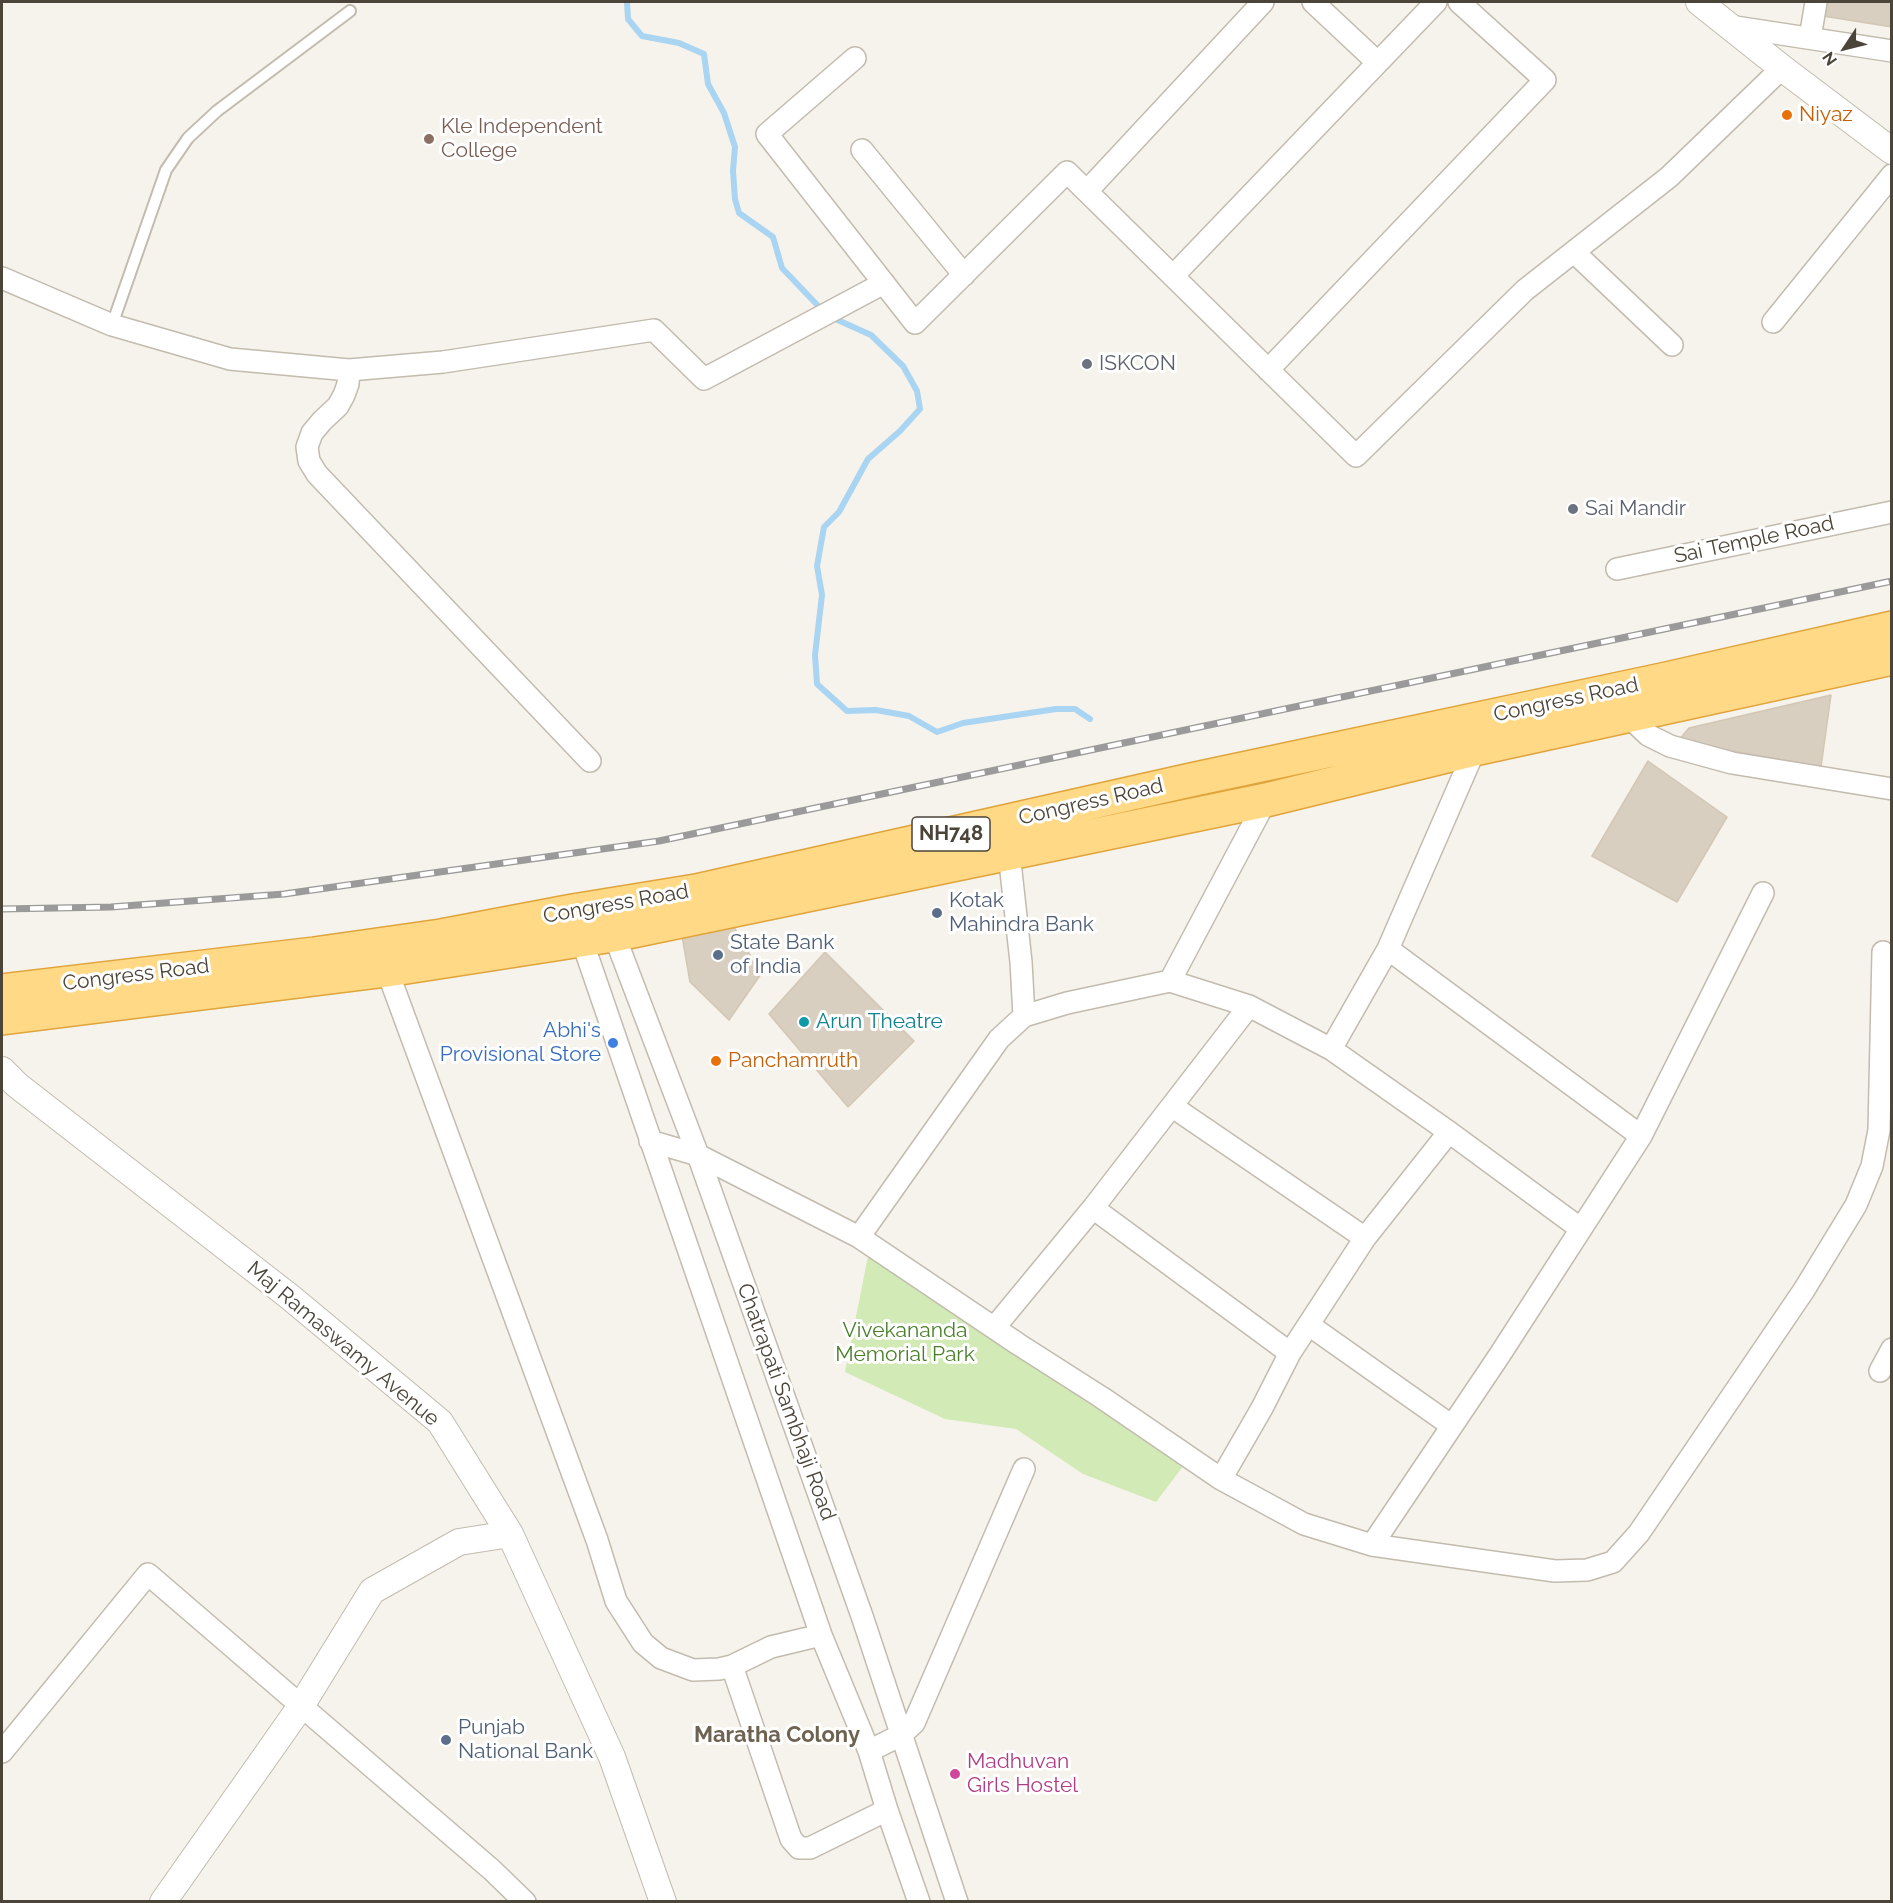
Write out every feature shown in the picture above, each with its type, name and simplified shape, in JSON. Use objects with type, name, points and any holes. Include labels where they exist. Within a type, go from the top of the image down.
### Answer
[{"type":"highway","name":"Congress Road","points":[[2,1018],[387,970],[593,923],[1009,853],[1266,800],[1475,734],[1662,680],[1892,628]]},
{"type":"highway","name":"Congress Road","points":[[2,991],[314,954],[441,936],[593,923],[696,891],[1195,779],[1475,734],[1628,716],[1892,658]]},
{"type":"street","points":[[1087,191],[1263,2]]},
{"type":"street","points":[[1313,2],[1377,62]]},
{"type":"street","points":[[1173,276],[1436,2]]},
{"type":"street","points":[[1268,370],[1545,80],[1459,2]]},
{"type":"street","points":[[1699,2],[1892,151]]},
{"type":"street","points":[[1810,38],[1816,2]]},
{"type":"street","points":[[1730,26],[1892,51]]},
{"type":"street","points":[[855,58],[767,135],[915,323],[1067,172],[1356,456],[1525,290],[1669,177],[1782,68]]},
{"type":"street","points":[[862,150],[964,275]]},
{"type":"street","points":[[1773,322],[1892,175]]},
{"type":"street","points":[[1574,252],[1672,345]]},
{"type":"street","points":[[2,278],[112,325],[230,359],[349,370],[443,362],[654,330],[704,380],[884,283]]},
{"type":"street","points":[[349,370],[344,395],[338,406],[312,433],[307,447],[309,461],[317,474],[590,761]]},
{"type":"street","name":"Sai Temple Road","points":[[1617,569],[1892,512]]},
{"type":"street","points":[[1628,716],[1648,735],[1670,746],[1732,763],[1892,789]]},
{"type":"street","points":[[1331,1049],[1388,949],[1475,734]]},
{"type":"street","points":[[1170,981],[1266,800]]},
{"type":"street","points":[[1009,853],[1021,962],[1024,1016]]},
{"type":"street","points":[[1372,1545],[1641,1136],[1763,893]]},
{"type":"street","name":"Chatrapati Sambhaji Road","points":[[593,923],[650,1141],[821,1635],[869,1751],[919,1902]]},
{"type":"street","name":"Chatrapati Sambhaji Road","points":[[593,923],[698,1155],[862,1616],[957,1902]]},
{"type":"street","points":[[1388,949],[1641,1136]]},
{"type":"street","points":[[650,1141],[698,1155],[859,1237],[994,1328],[1101,1396],[1221,1479],[1304,1524],[1372,1545],[1555,1571],[1587,1570],[1613,1562],[1639,1533],[1810,1280],[1856,1204],[1885,1132],[1883,952]]},
{"type":"street","points":[[387,970],[597,1540],[616,1601],[643,1643],[661,1658],[693,1670],[732,1666],[771,1647],[821,1635]]},
{"type":"street","points":[[859,1237],[999,1039],[1024,1016],[1067,1003],[1170,981],[1249,1006],[1331,1049],[1581,1229]]},
{"type":"street","points":[[994,1328],[1173,1107],[1249,1006]]},
{"type":"street","name":"Maj Ramaswamy Avenue","points":[[2,1070],[17,1085],[290,1297],[440,1422],[510,1534],[612,1757],[663,1902]]},
{"type":"street","points":[[1173,1107],[1365,1238]]},
{"type":"street","points":[[1221,1479],[1262,1408],[1290,1353],[1365,1238],[1449,1132]]},
{"type":"street","points":[[1093,1208],[1290,1353]]},
{"type":"street","points":[[1309,1325],[1452,1426]]},
{"type":"street","points":[[1880,1371],[1892,1349]]},
{"type":"street","points":[[869,1751],[901,1735],[914,1723],[1024,1469]]},
{"type":"street","points":[[163,1902],[301,1706],[372,1591],[459,1542],[510,1534]]},
{"type":"street","points":[[2,1752],[148,1574],[492,1870],[525,1902]]},
{"type":"street","points":[[732,1666],[790,1839],[800,1848],[810,1848],[887,1810]]},
{"type":"lane","points":[[112,325],[166,170],[188,138],[217,111],[350,11]]},
{"type":"green space","name":"Vivekananda Memorial Park","points":[[868,1256],[1184,1465],[1156,1502],[1083,1474],[1016,1429],[945,1419],[845,1372]]},
{"type":"building","points":[[1825,2],[1892,2],[1892,27],[1823,16]]},
{"type":"building","points":[[1831,695],[1821,767],[1678,741],[1689,728]]},
{"type":"building","points":[[1648,761],[1727,817],[1677,902],[1592,856]]},
{"type":"building","name":"State Bank of India","points":[[733,925],[761,974],[729,1020],[690,982],[682,936]]},
{"type":"building","points":[[825,952],[914,1041],[848,1107],[769,1014]]},
{"type":"waterway","points":[[627,2],[628,19],[642,36],[679,43],[704,54],[708,84],[724,113],[735,147],[733,171],[735,199],[739,213],[773,237],[782,268],[823,311]]},
{"type":"waterway","points":[[831,317],[871,335],[903,366],[917,391],[920,409],[900,431],[868,459],[839,512],[824,527],[817,566],[822,595],[815,655],[817,684],[847,711],[876,710],[909,716],[937,732],[963,723],[1056,709],[1075,709],[1090,719]]},
{"type":"railway","points":[[2,909],[111,907],[284,894],[659,841],[1892,581]]},
{"type":"place","name":"Niyaz","points":[[1787,115]]},
{"type":"place","name":"Kle Independent College","points":[[429,139]]},
{"type":"place","name":"ISKCON","points":[[1087,364]]},
{"type":"place","name":"Sai Mandir","points":[[1573,509]]},
{"type":"place","name":"Kotak Mahindra Bank","points":[[937,913]]},
{"type":"place","name":"State Bank of India","points":[[718,955]]},
{"type":"place","name":"Arun Theatre","points":[[804,1022]]},
{"type":"place","name":"Abhi's Provisional Store","points":[[613,1043]]},
{"type":"place","name":"Panchamruth","points":[[716,1061]]},
{"type":"place","name":"Punjab National Bank","points":[[446,1740]]},
{"type":"place","name":"Madhuvan Girls Hostel","points":[[955,1774]]},
{"type":"district","name":"Maratha Colony","points":[[777,1735]]}]
